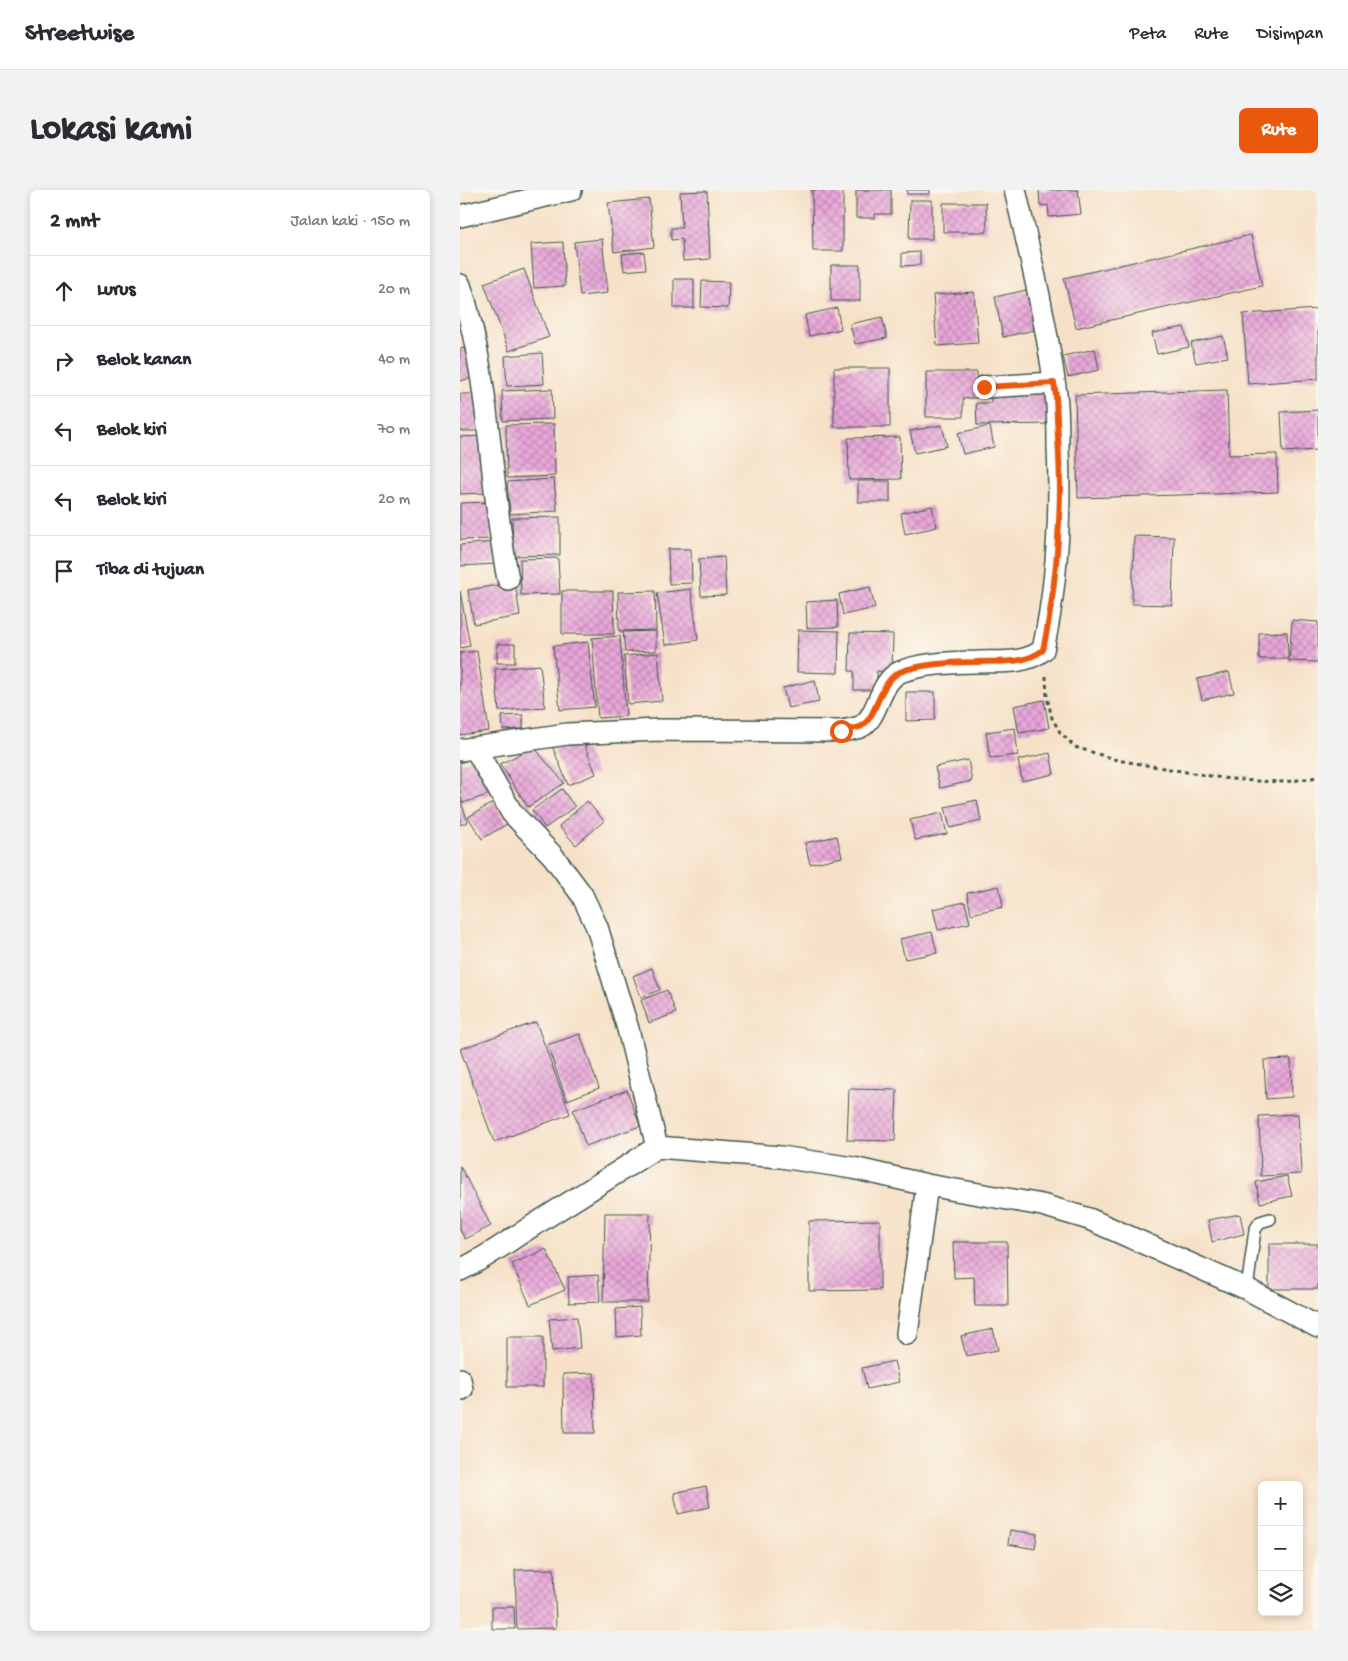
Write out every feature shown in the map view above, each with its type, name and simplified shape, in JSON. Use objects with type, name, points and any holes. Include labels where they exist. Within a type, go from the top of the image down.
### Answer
[{"type":"street","points":[[460,216],[571,190]]},
{"type":"street","points":[[657,1148],[628,1028],[597,927],[582,895],[553,856],[512,813],[468,749],[567,734],[658,730],[841,731],[860,726],[869,719],[883,690],[890,680],[899,673],[915,668],[962,662],[1016,661],[1036,656],[1043,650],[1053,583],[1059,511],[1060,490],[1056,396],[1047,341],[1015,190]]},
{"type":"street","points":[[460,285],[479,364],[500,542],[508,579]]},
{"type":"street","points":[[984,387],[1054,383]]},
{"type":"street","points":[[460,1270],[478,1262],[525,1230],[657,1148],[781,1157],[853,1168],[927,1185],[1042,1205],[1089,1219],[1247,1289],[1318,1327]]},
{"type":"street","points":[[908,1334],[927,1185]]},
{"type":"lane","points":[[1247,1289],[1255,1230],[1260,1222],[1270,1219]]},
{"type":"path","points":[[1043,650],[1047,698],[1052,718],[1060,732],[1075,747],[1117,760],[1222,778],[1285,782],[1318,778]]},
{"type":"building","points":[[812,190],[843,190],[843,251],[813,251]]},
{"type":"building","points":[[856,190],[891,190],[891,214],[875,214],[875,218],[856,218]]},
{"type":"building","points":[[907,190],[930,190],[930,194],[907,194]]},
{"type":"building","points":[[1039,190],[1078,190],[1081,214],[1049,217],[1048,205],[1040,206]]},
{"type":"building","points":[[707,191],[710,259],[683,261],[682,239],[671,240],[671,228],[682,228],[680,192]]},
{"type":"building","points":[[649,199],[654,247],[614,252],[608,203]]},
{"type":"building","points":[[910,200],[932,200],[932,239],[909,239]]},
{"type":"building","points":[[943,203],[986,203],[987,232],[943,232]]},
{"type":"building","points":[[1251,235],[1262,286],[1076,328],[1064,278]]},
{"type":"building","points":[[602,239],[608,293],[580,296],[574,242]]},
{"type":"building","points":[[563,242],[565,286],[534,288],[531,244]]},
{"type":"building","points":[[644,252],[646,269],[624,271],[622,254]]},
{"type":"building","points":[[920,252],[920,265],[902,266],[902,253]]},
{"type":"building","points":[[831,265],[860,265],[860,301],[831,301]]},
{"type":"building","points":[[524,269],[549,337],[509,351],[484,283]]},
{"type":"building","points":[[674,279],[694,279],[694,308],[674,308]]},
{"type":"building","points":[[702,281],[729,282],[728,308],[701,307]]},
{"type":"building","points":[[1031,289],[1039,329],[1003,337],[995,297]]},
{"type":"building","points":[[974,292],[978,343],[937,346],[933,295]]},
{"type":"building","points":[[837,308],[841,329],[809,336],[805,315]]},
{"type":"building","points":[[1318,309],[1318,379],[1248,384],[1243,314]]},
{"type":"building","points":[[882,317],[887,338],[855,344],[850,324]]},
{"type":"building","points":[[1184,327],[1189,347],[1157,354],[1152,333]]},
{"type":"building","points":[[1223,336],[1228,357],[1196,363],[1191,343]]},
{"type":"building","points":[[464,348],[472,378],[460,381],[460,349]]},
{"type":"building","points":[[1095,349],[1099,370],[1068,377],[1063,356]]},
{"type":"building","points":[[542,353],[544,384],[507,386],[505,356]]},
{"type":"building","points":[[834,368],[890,368],[890,427],[834,427]]},
{"type":"building","points":[[926,372],[977,372],[977,398],[963,398],[963,417],[926,417]]},
{"type":"building","points":[[552,389],[553,419],[503,421],[502,391]]},
{"type":"building","points":[[1053,390],[1054,424],[977,425],[976,403],[991,403],[991,391]]},
{"type":"building","points":[[1227,390],[1229,455],[1277,454],[1278,492],[1078,498],[1075,395]]},
{"type":"building","points":[[460,394],[478,394],[478,431],[460,431]]},
{"type":"building","points":[[1318,410],[1318,450],[1283,452],[1281,412]]},
{"type":"building","points":[[554,424],[555,476],[507,478],[506,425]]},
{"type":"building","points":[[942,425],[947,446],[915,453],[910,431]]},
{"type":"building","points":[[990,426],[994,447],[963,454],[958,433]]},
{"type":"building","points":[[485,436],[486,493],[460,494],[460,437]]},
{"type":"building","points":[[900,437],[901,479],[849,480],[848,438]]},
{"type":"building","points":[[554,479],[557,511],[510,514],[507,482]]},
{"type":"building","points":[[858,481],[890,481],[890,502],[858,502]]},
{"type":"building","points":[[490,502],[491,539],[460,540],[460,503]]},
{"type":"building","points":[[932,506],[937,527],[905,534],[901,513]]},
{"type":"building","points":[[560,517],[560,555],[513,556],[512,518]]},
{"type":"building","points":[[1134,536],[1174,537],[1172,605],[1132,604]]},
{"type":"building","points":[[495,542],[496,564],[460,566],[460,545]]},
{"type":"building","points":[[668,549],[691,549],[692,583],[669,584]]},
{"type":"building","points":[[724,557],[726,595],[701,596],[699,559]]},
{"type":"building","points":[[558,558],[560,594],[521,595],[520,559]]},
{"type":"building","points":[[515,582],[520,616],[474,624],[468,590]]},
{"type":"building","points":[[870,587],[875,608],[843,615],[839,594]]},
{"type":"building","points":[[691,589],[698,640],[665,645],[657,593]]},
{"type":"building","points":[[460,591],[470,646],[460,648]]},
{"type":"building","points":[[562,591],[613,591],[614,634],[562,634]]},
{"type":"building","points":[[655,591],[656,630],[619,631],[618,592]]},
{"type":"building","points":[[837,600],[838,627],[807,628],[806,602]]},
{"type":"building","points":[[1292,620],[1318,622],[1318,662],[1289,661]]},
{"type":"building","points":[[798,630],[839,631],[838,673],[797,672]]},
{"type":"building","points":[[656,631],[656,651],[625,652],[623,632]]},
{"type":"building","points":[[1287,632],[1288,659],[1259,659],[1259,633]]},
{"type":"building","points":[[850,633],[893,634],[892,672],[877,671],[877,690],[854,690],[854,671],[849,671]]},
{"type":"building","points":[[620,636],[626,716],[598,718],[592,638]]},
{"type":"building","points":[[588,642],[595,707],[560,710],[553,646]]},
{"type":"building","points":[[497,644],[515,644],[515,663],[497,663]]},
{"type":"building","points":[[477,651],[489,731],[460,735],[460,653]]},
{"type":"building","points":[[658,653],[662,701],[628,704],[624,656]]},
{"type":"building","points":[[540,665],[545,707],[499,711],[495,669]]},
{"type":"building","points":[[1229,672],[1234,693],[1202,700],[1197,679]]},
{"type":"building","points":[[815,680],[819,702],[788,708],[783,688]]},
{"type":"building","points":[[906,692],[935,692],[935,720],[906,721]]},
{"type":"building","points":[[1044,700],[1049,728],[1019,733],[1014,706]]},
{"type":"building","points":[[523,715],[523,729],[503,730],[502,716]]},
{"type":"building","points":[[1015,728],[1018,755],[990,758],[986,732]]},
{"type":"building","points":[[581,736],[596,774],[568,785],[553,748]]},
{"type":"building","points":[[534,747],[564,783],[528,807],[500,764]]},
{"type":"building","points":[[1050,753],[1054,774],[1022,781],[1018,760]]},
{"type":"building","points":[[477,757],[490,794],[463,803],[460,794],[460,763]]},
{"type":"building","points":[[968,760],[972,781],[940,788],[935,767]]},
{"type":"building","points":[[562,789],[575,807],[545,828],[532,810]]},
{"type":"building","points":[[460,799],[468,822],[460,825]]},
{"type":"building","points":[[977,800],[981,821],[950,828],[945,807]]},
{"type":"building","points":[[587,801],[604,821],[576,845],[559,826]]},
{"type":"building","points":[[494,802],[507,824],[482,839],[468,817]]},
{"type":"building","points":[[942,813],[947,834],[915,840],[910,820]]},
{"type":"building","points":[[837,836],[842,857],[810,864],[805,843]]},
{"type":"building","points":[[999,886],[1003,907],[971,914],[967,893]]},
{"type":"building","points":[[965,902],[970,923],[938,930],[933,909]]},
{"type":"building","points":[[932,932],[937,953],[905,959],[900,939]]},
{"type":"building","points":[[652,968],[660,990],[641,997],[633,976]]},
{"type":"building","points":[[667,990],[676,1013],[649,1023],[641,1000]]},
{"type":"building","points":[[536,1022],[570,1114],[494,1142],[460,1049]]},
{"type":"building","points":[[580,1034],[599,1088],[567,1100],[547,1045]]},
{"type":"building","points":[[1291,1059],[1292,1097],[1266,1099],[1264,1060]]},
{"type":"building","points":[[849,1089],[897,1090],[895,1141],[847,1140]]},
{"type":"building","points":[[627,1090],[640,1126],[586,1146],[573,1110]]},
{"type":"building","points":[[1298,1114],[1301,1174],[1261,1176],[1259,1116]]},
{"type":"building","points":[[460,1166],[491,1226],[465,1239],[460,1230]]},
{"type":"building","points":[[1287,1176],[1292,1196],[1260,1203],[1256,1182]]},
{"type":"building","points":[[605,1213],[650,1213],[648,1302],[603,1302]]},
{"type":"building","points":[[1240,1214],[1244,1234],[1212,1242],[1208,1220]]},
{"type":"building","points":[[880,1220],[880,1290],[809,1291],[809,1221]]},
{"type":"building","points":[[953,1242],[1007,1242],[1008,1306],[975,1306],[974,1277],[954,1278]]},
{"type":"building","points":[[1269,1244],[1318,1244],[1318,1289],[1269,1289]]},
{"type":"building","points":[[546,1249],[565,1290],[530,1305],[512,1264]]},
{"type":"building","points":[[598,1275],[600,1302],[569,1303],[568,1277]]},
{"type":"building","points":[[640,1307],[641,1335],[617,1337],[616,1309]]},
{"type":"building","points":[[577,1317],[580,1348],[552,1351],[549,1319]]},
{"type":"building","points":[[993,1329],[998,1350],[966,1356],[961,1336]]},
{"type":"building","points":[[507,1337],[543,1337],[543,1387],[507,1387]]},
{"type":"building","points":[[894,1361],[899,1382],[867,1389],[862,1368]]},
{"type":"building","points":[[594,1373],[595,1433],[564,1433],[563,1374]]},
{"type":"building","points":[[706,1486],[710,1507],[678,1514],[674,1493]]},
{"type":"building","points":[[1010,1530],[1037,1534],[1035,1549],[1008,1544]]},
{"type":"building","points":[[554,1569],[556,1628],[517,1629],[515,1570]]},
{"type":"building","points":[[492,1607],[514,1607],[515,1629],[492,1629]]},
{"type":"route","points":[[841,731],[860,726],[869,719],[883,690],[890,680],[899,673],[915,668],[962,662],[1016,661],[1036,656],[1043,650],[1047,634],[1053,583],[1060,490],[1054,383],[984,387]]}]
